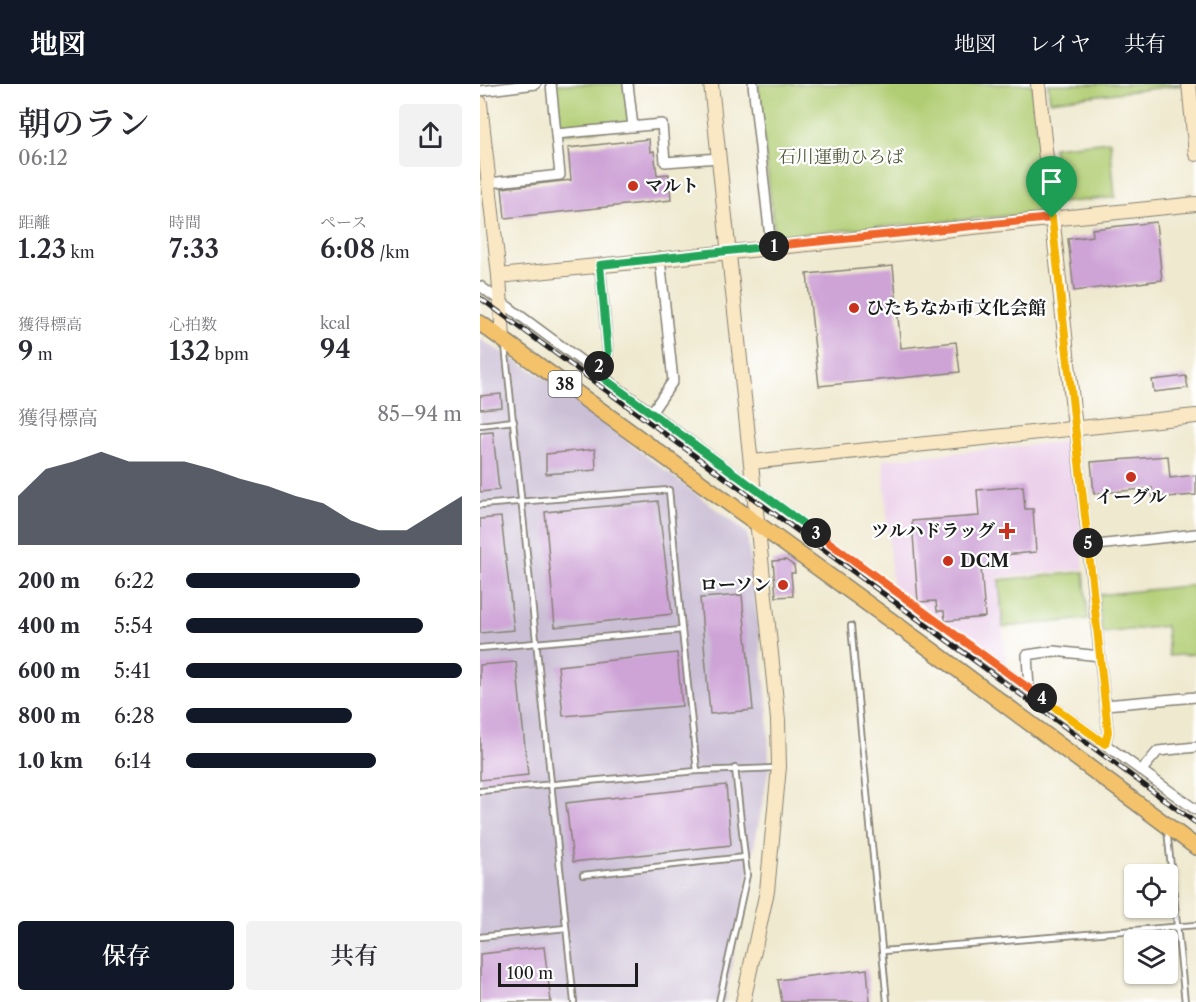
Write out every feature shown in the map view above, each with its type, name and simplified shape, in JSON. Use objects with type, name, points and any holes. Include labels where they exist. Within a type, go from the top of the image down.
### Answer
[{"type":"main road","name":"38","points":[[480,323],[758,524],[1196,847]]},
{"type":"street","points":[[480,91],[536,84]]},
{"type":"street","points":[[489,183],[560,175],[552,84]]},
{"type":"street","points":[[628,84],[633,127]]},
{"type":"street","points":[[711,84],[774,661],[779,767],[767,891],[743,1002]]},
{"type":"street","points":[[753,84],[771,247]]},
{"type":"street","points":[[1038,84],[1108,732],[1105,744]]},
{"type":"street","points":[[1188,84],[1196,154]]},
{"type":"street","points":[[480,103],[482,146],[489,183],[485,202],[500,276],[503,338]]},
{"type":"street","points":[[556,134],[662,124],[665,162],[719,158]]},
{"type":"street","points":[[500,276],[1196,204]]},
{"type":"street","points":[[651,413],[673,381],[660,259]]},
{"type":"street","points":[[595,372],[608,354],[600,265]]},
{"type":"street","points":[[480,286],[1196,810]]},
{"type":"street","points":[[751,462],[1196,416]]},
{"type":"street","points":[[1088,546],[1196,534]]},
{"type":"street","points":[[1029,689],[1027,655],[1054,651],[1100,656]]},
{"type":"street","points":[[1105,705],[1196,697]]},
{"type":"street","points":[[1142,770],[1158,751],[1196,747]]},
{"type":"lane","points":[[503,338],[514,421],[574,1002]]},
{"type":"lane","points":[[480,425],[514,421]]},
{"type":"lane","points":[[480,505],[669,490],[697,771]]},
{"type":"lane","points":[[851,626],[887,1002]]},
{"type":"lane","points":[[480,648],[682,630]]},
{"type":"lane","points":[[480,791],[697,771],[779,767]]},
{"type":"lane","points":[[719,1002],[747,875],[735,768]]},
{"type":"lane","points":[[1166,823],[1185,1002]]},
{"type":"lane","points":[[583,875],[745,857]]},
{"type":"lane","points":[[883,951],[1196,925]]},
{"type":"lane","points":[[480,938],[566,928]]},
{"type":"shaded area","points":[[480,339],[545,378],[747,533],[768,708],[769,768],[725,1002],[480,1002]]},
{"type":"shaded area","points":[[1072,441],[1084,569],[998,577],[1006,667],[892,584],[883,460]]},
{"type":"green space","points":[[551,84],[628,84],[633,127],[556,134]]},
{"type":"green space","name":"石川運動ひろば","points":[[758,84],[1032,84],[1046,204],[1040,213],[778,236],[774,232]]},
{"type":"green space","points":[[1048,84],[1181,84],[1182,85],[1050,101]]},
{"type":"green space","points":[[1110,141],[1115,197],[1059,203],[1053,147]]},
{"type":"green space","points":[[1084,572],[1088,619],[1003,627],[999,580]]},
{"type":"green space","points":[[1196,585],[1196,654],[1169,656],[1166,626],[1102,633],[1098,595]]},
{"type":"building","points":[[649,139],[650,152],[654,151],[657,175],[669,174],[671,200],[505,218],[502,188],[571,180],[568,148]]},
{"type":"building","points":[[1156,222],[1162,280],[1074,291],[1068,239],[1093,236],[1092,229]]},
{"type":"building","name":"ひたちなか市文化会館","points":[[893,266],[901,348],[956,342],[960,372],[819,386],[807,274]]},
{"type":"building","points":[[1186,376],[1188,388],[1154,392],[1152,380]]},
{"type":"building","points":[[501,394],[502,407],[480,409],[480,396]]},
{"type":"building","points":[[493,432],[499,490],[480,492],[480,433]]},
{"type":"building","points":[[595,449],[596,470],[546,474],[546,454]]},
{"type":"building","name":"イーグル","points":[[1168,456],[1170,478],[1196,475],[1196,495],[1153,498],[1152,488],[1094,494],[1091,462]]},
{"type":"building","name":"DCM","points":[[1023,486],[1025,509],[1033,509],[1036,552],[1003,555],[1004,564],[981,566],[985,617],[945,621],[944,611],[937,611],[936,601],[918,602],[912,521],[979,516],[977,490]]},
{"type":"building","points":[[658,501],[672,614],[555,627],[545,512]]},
{"type":"building","points":[[501,517],[514,630],[480,633],[480,519]]},
{"type":"building","name":"ローソン","points":[[786,560],[794,566],[795,573],[791,573],[793,596],[776,597],[773,561]]},
{"type":"building","points":[[742,595],[753,710],[710,714],[700,598]]},
{"type":"building","points":[[677,653],[682,706],[563,716],[558,666]]},
{"type":"building","points":[[516,662],[528,775],[480,780],[480,665]]},
{"type":"building","points":[[726,785],[731,845],[573,862],[566,803]]},
{"type":"building","points":[[544,947],[551,1002],[480,1002],[480,954]]},
{"type":"building","points":[[867,969],[870,1002],[782,1002],[778,980]]},
{"type":"railway","points":[[480,298],[1196,823]]},
{"type":"place","name":"マルト","points":[[633,186]]},
{"type":"place","name":"ひたちなか市文化会館","points":[[854,308]]},
{"type":"place","name":"イーグル","points":[[1131,477]]},
{"type":"place","name":"ツルハドラッグ","points":[[1007,531]]},
{"type":"place","name":"DCM","points":[[948,561]]},
{"type":"place","name":"ローソン","points":[[783,585]]},
{"type":"route","points":[[1052,218],[1108,732],[1105,744],[595,372],[608,354],[600,265],[1052,218]]}]
